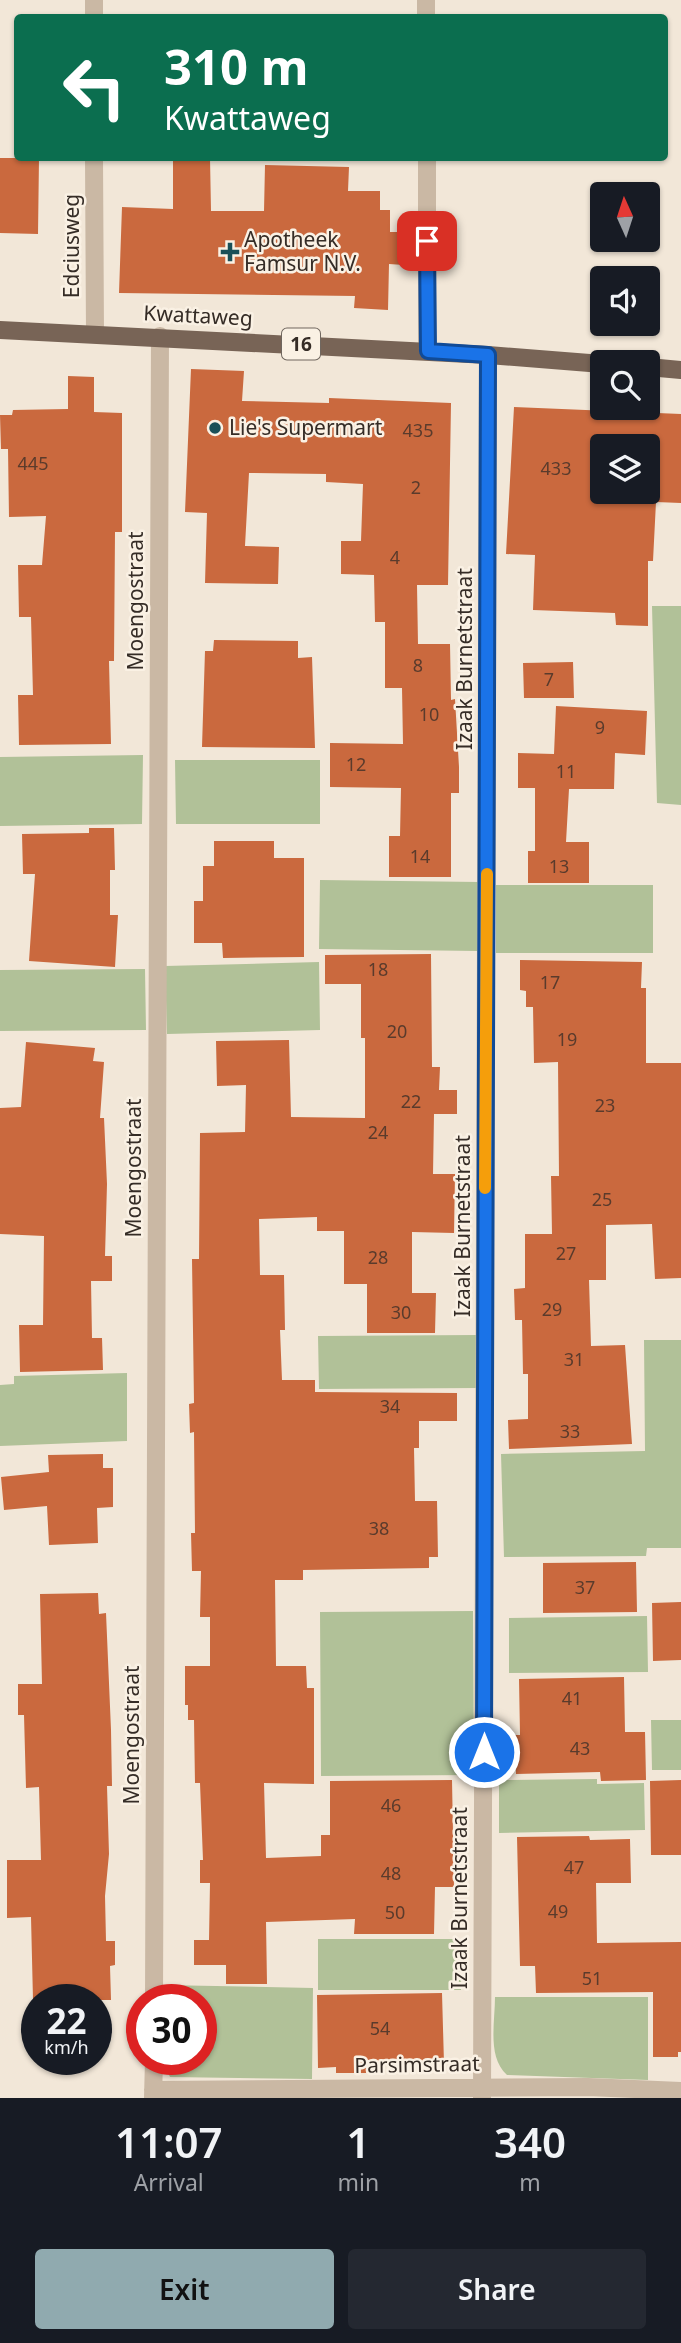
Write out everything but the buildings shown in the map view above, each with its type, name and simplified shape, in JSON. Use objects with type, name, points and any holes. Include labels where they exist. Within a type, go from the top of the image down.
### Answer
[{"type":"main road","name":"Kwattaweg","points":[[0,330],[428,351],[590,363]]},
{"type":"main road","points":[[660,369],[681,370]]},
{"type":"street","name":"Edciusweg","points":[[94,161],[95,334]]},
{"type":"street","points":[[427,161],[428,351]]},
{"type":"street","name":"Moengostraat","points":[[154,1984],[160,336]]},
{"type":"street","name":"Izaak Burnetstraat","points":[[482,2092],[488,355]]},
{"type":"street","points":[[153,2075],[153,2094]]},
{"type":"street","name":"Parsimstraat","points":[[153,2094],[681,2091]]},
{"type":"green space","points":[[652,606],[681,606],[681,805],[657,803]]},
{"type":"green space","points":[[143,755],[142,824],[0,826],[0,757]]},
{"type":"green space","points":[[175,760],[320,760],[320,824],[176,824]]},
{"type":"green space","points":[[320,880],[479,882],[478,951],[319,949]]},
{"type":"green space","points":[[496,885],[653,885],[653,953],[496,953]]},
{"type":"green space","points":[[319,962],[320,1030],[167,1034],[165,966]]},
{"type":"green space","points":[[145,969],[146,1030],[0,1031],[0,970]]},
{"type":"green space","points":[[476,1335],[477,1388],[319,1389],[318,1336]]},
{"type":"green space","points":[[644,1340],[681,1340],[681,1548],[647,1548],[646,1556],[504,1557],[501,1454],[645,1451]]},
{"type":"green space","points":[[127,1373],[127,1441],[0,1446],[0,1385],[14,1384],[14,1376]]},
{"type":"green space","points":[[473,1611],[474,1775],[321,1776],[320,1612]]},
{"type":"green space","points":[[647,1616],[648,1672],[509,1673],[509,1618]]},
{"type":"green space","points":[[651,1720],[681,1720],[681,1770],[652,1770]]},
{"type":"green space","points":[[597,1779],[597,1784],[644,1783],[645,1830],[499,1833],[499,1780]]},
{"type":"green space","points":[[318,1939],[460,1939],[461,1990],[318,1990]]},
{"type":"green space","points":[[217,1986],[313,1988],[312,2079],[169,2075],[217,2075]]},
{"type":"green space","points":[[495,1997],[648,1997],[648,2080],[507,2075],[501,2068],[494,2049]]},
{"type":"slow traffic","points":[[485,1188],[487,874]]},
{"type":"place","name":"Apotheek Famsur N.V.","points":[[230,252]]},
{"type":"place","name":"Lie's Supermart","points":[[215,428]]},
{"type":"route","points":[[427,241],[428,351],[488,355],[484,1752]]}]
